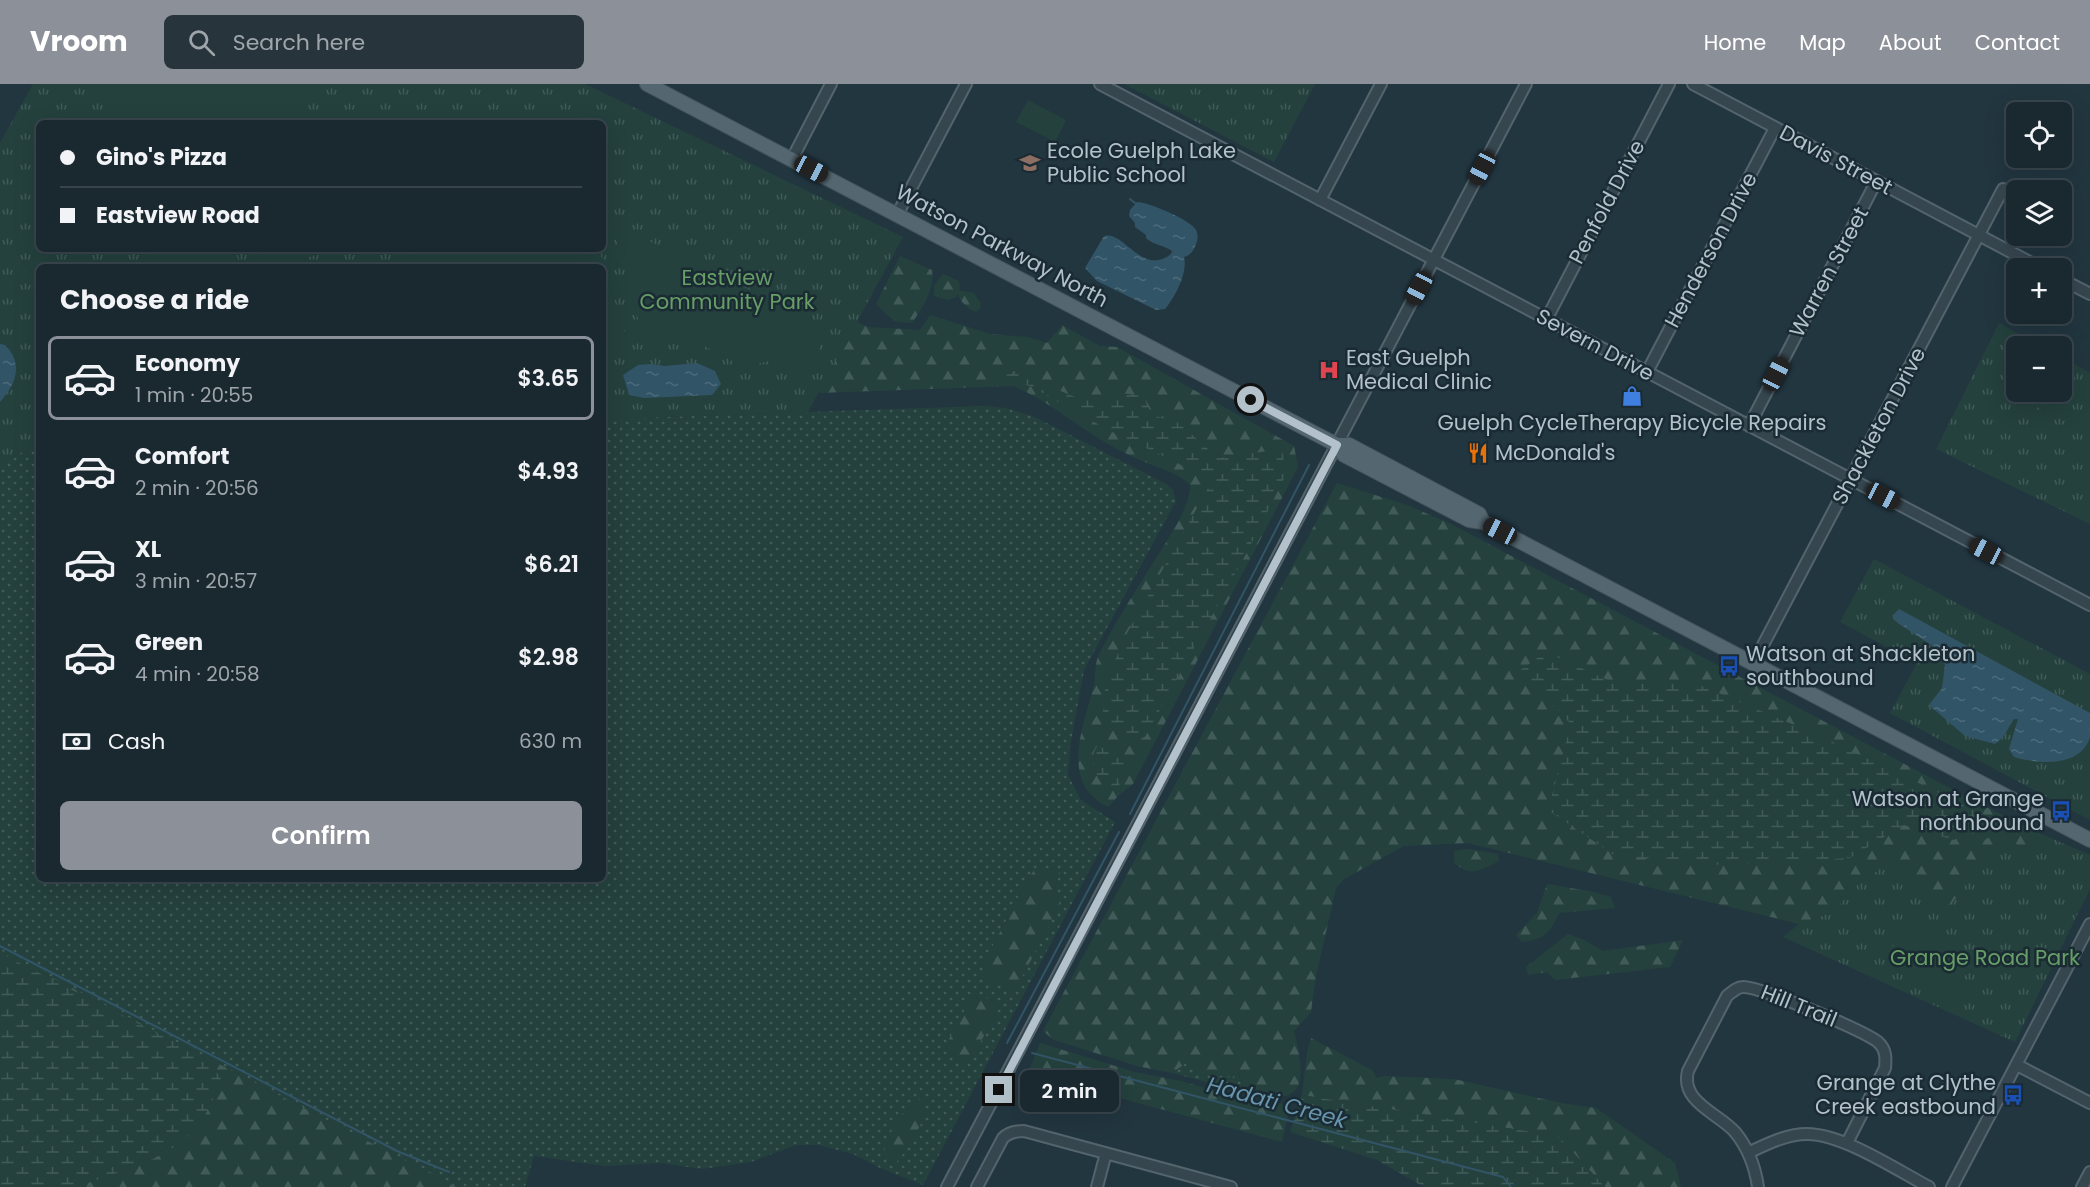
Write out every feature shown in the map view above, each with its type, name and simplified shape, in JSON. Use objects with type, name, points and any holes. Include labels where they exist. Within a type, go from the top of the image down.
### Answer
[{"type":"main road","name":"Watson Parkway North","points":[[647,84],[1337,445],[1344,455],[1469,520],[1483,522],[2090,840]]},
{"type":"street","points":[[792,159],[831,84]]},
{"type":"street","points":[[897,215],[966,84]]},
{"type":"street","name":"Severn Drive","points":[[1100,84],[2090,605]]},
{"type":"street","points":[[1320,200],[1381,84]]},
{"type":"street","points":[[947,1187],[1526,84]]},
{"type":"street","name":"Penfold Drive","points":[[1546,320],[1669,84]]},
{"type":"street","name":"Davis Street","points":[[1693,84],[2021,258]]},
{"type":"street","name":"Henderson Drive","points":[[1647,372],[1775,128]]},
{"type":"street","name":"Warren Street","points":[[1749,426],[1876,182]]},
{"type":"street","name":"Shackleton Drive","points":[[1753,664],[2003,189]]},
{"type":"street","points":[[2072,285],[2090,294]]},
{"type":"street","points":[[1952,1187],[2090,924]]},
{"type":"street","name":"Hill Trail","points":[[1758,1187],[1749,1152],[1734,1131],[1693,1099],[1685,1082],[1688,1071],[1727,996],[1738,988],[1753,988],[1832,1018],[1877,1042],[1883,1049],[1886,1058],[1885,1068],[1846,1143]]},
{"type":"street","points":[[2017,1065],[2090,1103]]},
{"type":"street","points":[[977,1187],[1000,1142],[1007,1134],[1016,1131],[1024,1131],[1231,1187]]},
{"type":"street","points":[[1749,1152],[1791,1136],[1807,1134],[1826,1137],[1846,1143],[1929,1187]]},
{"type":"street","points":[[1097,1187],[1106,1153]]},
{"type":"street","points":[[2082,1187],[2090,1172]]},
{"type":"green space","name":"Eastview Community Park","points":[[33,84],[585,84],[903,237],[808,412],[606,419],[606,264],[36,264],[36,446],[0,462],[0,143]]},
{"type":"green space","points":[[99,84],[301,84],[312,120],[109,120]]},
{"type":"green space","points":[[1124,84],[1315,84],[1274,162]]},
{"type":"green space","points":[[1028,100],[1066,120],[1055,142],[1016,122]]},
{"type":"green space","points":[[612,223],[825,327],[811,374],[782,358],[743,367],[707,347],[644,341]]},
{"type":"green space","points":[[160,252],[236,252],[239,264],[141,264],[140,258]]},
{"type":"green space","points":[[257,252],[319,252],[319,254],[284,264],[260,264]]},
{"type":"green space","points":[[428,252],[600,252],[604,264],[386,264]]},
{"type":"green space","points":[[900,256],[932,270],[930,291],[912,323],[894,321],[876,304]]},
{"type":"green space","points":[[606,272],[627,341],[606,347]]},
{"type":"green space","points":[[943,274],[959,281],[960,291],[974,293],[981,304],[980,309],[975,312],[970,309],[962,302],[958,294],[948,300],[934,296],[934,286]]},
{"type":"green space","points":[[930,315],[990,334],[1028,337],[1047,343],[1062,325],[1100,346],[1117,347],[1294,446],[1298,467],[1133,784],[1108,807],[1093,797],[1084,784],[1079,770],[1080,738],[1094,685],[1097,661],[1116,623],[1175,527],[1186,504],[1190,485],[1177,475],[1113,447],[1044,402],[1013,386],[818,393],[855,321],[868,327],[920,330]]},
{"type":"green space","points":[[1999,323],[2023,336],[2006,336],[2006,402],[2072,402],[2072,363],[2090,373],[2090,524],[1936,449]]},
{"type":"green space","points":[[1017,373],[1080,399],[1105,400],[1121,393],[1143,396],[1152,415],[1179,423],[1218,458],[1282,449],[1286,475],[1246,554],[1145,737],[1135,740],[1102,722],[1106,680],[1127,633],[1211,483],[1174,461],[1110,431],[1030,386],[998,376]]},
{"type":"green space","points":[[2072,391],[2078,394],[2064,421],[2029,403],[2072,402]]},
{"type":"green space","points":[[984,406],[1006,408],[1035,417],[1168,485],[1176,501],[1084,670],[1070,747],[1068,775],[1081,800],[1115,822],[923,1185],[880,1168],[853,1154],[819,1145],[796,1145],[751,1162],[702,1169],[660,1163],[605,1166],[534,1156],[525,1187],[456,1187],[0,951],[0,462],[36,446],[36,882],[606,882],[606,419]],"holes":[[[1034,870],[1059,872],[1054,891],[988,955]]]},
{"type":"green space","points":[[1337,483],[1407,505],[1451,524],[2039,833],[2029,849],[2000,839],[1950,907],[1857,885],[1833,912],[1799,924],[1468,843],[1404,846],[1344,879],[1336,888],[1316,976],[1311,1012],[1294,1031],[1300,1078],[1297,1087],[1290,1094],[1280,1097],[1244,1092],[1237,1067],[1233,1078],[1197,1071],[1194,1063],[1189,1061],[1172,1073],[1137,1066],[1054,1040],[1043,1031]]},
{"type":"green space","points":[[1874,559],[2090,674],[2090,820],[1890,713],[1917,663],[1840,622]]},
{"type":"green space","points":[[1546,652],[1612,682],[1697,684],[1818,735],[2000,822],[2004,830],[1984,840],[1970,832],[1954,840],[1904,825],[1850,858],[1711,865],[1614,855],[1548,810],[1571,724],[1519,671]]},
{"type":"green space","points":[[1098,745],[1129,765],[1121,783],[1113,791],[1102,782],[1095,771],[1093,758]]},
{"type":"green space","name":"Grange Road Park","points":[[2039,833],[2090,855],[2090,889],[2015,1042],[1783,937],[1799,924],[1833,912],[1857,885],[1890,862],[1950,906],[2000,838],[2029,849]]},
{"type":"green space","points":[[1468,849],[1498,854],[1499,861],[1476,871],[1460,868],[1454,863],[1454,851]]},
{"type":"green space","points":[[1043,867],[1060,872],[1054,891],[1061,903],[1021,979],[1012,989],[994,984],[985,975],[988,955],[1025,884],[1034,870]]},
{"type":"green space","points":[[1547,884],[1611,897],[1615,908],[1559,913],[1545,934],[1522,942],[1516,935],[1537,913]]},
{"type":"green space","points":[[1905,922],[1974,957],[1954,998],[1885,963]]},
{"type":"green space","points":[[1568,934],[1603,951],[1683,940],[1670,967],[1555,980],[1547,972],[1528,975],[1526,967]]},
{"type":"green space","points":[[0,950],[47,975],[456,1187],[0,1187]]},
{"type":"green space","points":[[0,953],[198,1054],[221,1077],[205,1115],[195,1129],[182,1141],[152,1160],[74,1187],[0,1187]]},
{"type":"green space","points":[[972,996],[992,999],[999,1009],[975,1052],[962,1066],[950,1048],[949,1039]]},
{"type":"green space","points":[[1311,1038],[1372,1070],[1377,1078],[1384,1076],[1454,1079],[1561,1103],[1596,1108],[1675,1163],[1681,1187],[1605,1187],[1558,1136],[1302,1095]]},
{"type":"green space","points":[[1040,1043],[1135,1072],[1181,1081],[1257,1103],[1287,1105],[1290,1107],[1282,1142],[1028,1073]]},
{"type":"green space","points":[[1188,1061],[1236,1066],[1244,1092],[1172,1073]]},
{"type":"green space","points":[[1302,1095],[1558,1136],[1605,1187],[1424,1187],[1377,1160],[1290,1132]]},
{"type":"green space","points":[[922,1098],[925,1117],[907,1149],[895,1164],[887,1160],[884,1146],[904,1112],[915,1101]]},
{"type":"water","points":[[1137,202],[1169,212],[1186,221],[1197,233],[1194,248],[1184,257],[1184,270],[1180,284],[1165,309],[1156,310],[1097,281],[1085,268],[1104,236],[1111,236],[1119,240],[1142,257],[1151,260],[1161,260],[1171,254],[1172,251],[1155,244],[1135,227],[1135,223],[1129,216],[1130,210]]},
{"type":"water","points":[[0,344],[5,345],[11,352],[16,374],[0,402]]},
{"type":"water","points":[[697,363],[715,371],[721,384],[712,395],[644,398],[629,395],[623,375],[638,365],[665,366]]},
{"type":"water","points":[[1899,609],[2090,713],[2090,737],[2085,747],[2068,759],[2057,761],[2034,761],[2014,757],[2009,749],[2018,719],[2014,719],[2003,737],[1995,744],[1965,736],[1929,705],[1942,688],[1945,665],[1931,645],[1895,621],[1893,615]]},
{"type":"waterway","points":[[1130,199],[1135,203]]},
{"type":"waterway","points":[[1130,814],[1309,465]]},
{"type":"waterway","points":[[1007,1043],[1119,832]]},
{"type":"waterway","points":[[0,946],[397,1151],[449,1172]]},
{"type":"waterway","name":"Hadati Creek","points":[[1032,1053],[1503,1177],[1511,1187]]},
{"type":"place","name":"Ecole Guelph Lake Public School","points":[[1030,163]]},
{"type":"place","name":"East Guelph Medical Clinic","points":[[1329,370]]},
{"type":"place","name":"Guelph CycleTherapy Bicycle Repairs","points":[[1632,396]]},
{"type":"place","name":"McDonald's","points":[[1478,453]]},
{"type":"place","name":"Watson at Shackleton southbound","points":[[1729,666]]},
{"type":"place","name":"Watson at Grange northbound","points":[[2061,811]]},
{"type":"place","name":"Grange at Clythe Creek eastbound","points":[[2013,1095]]},
{"type":"route","points":[[999,1090],[1337,445],[1251,400]]}]
